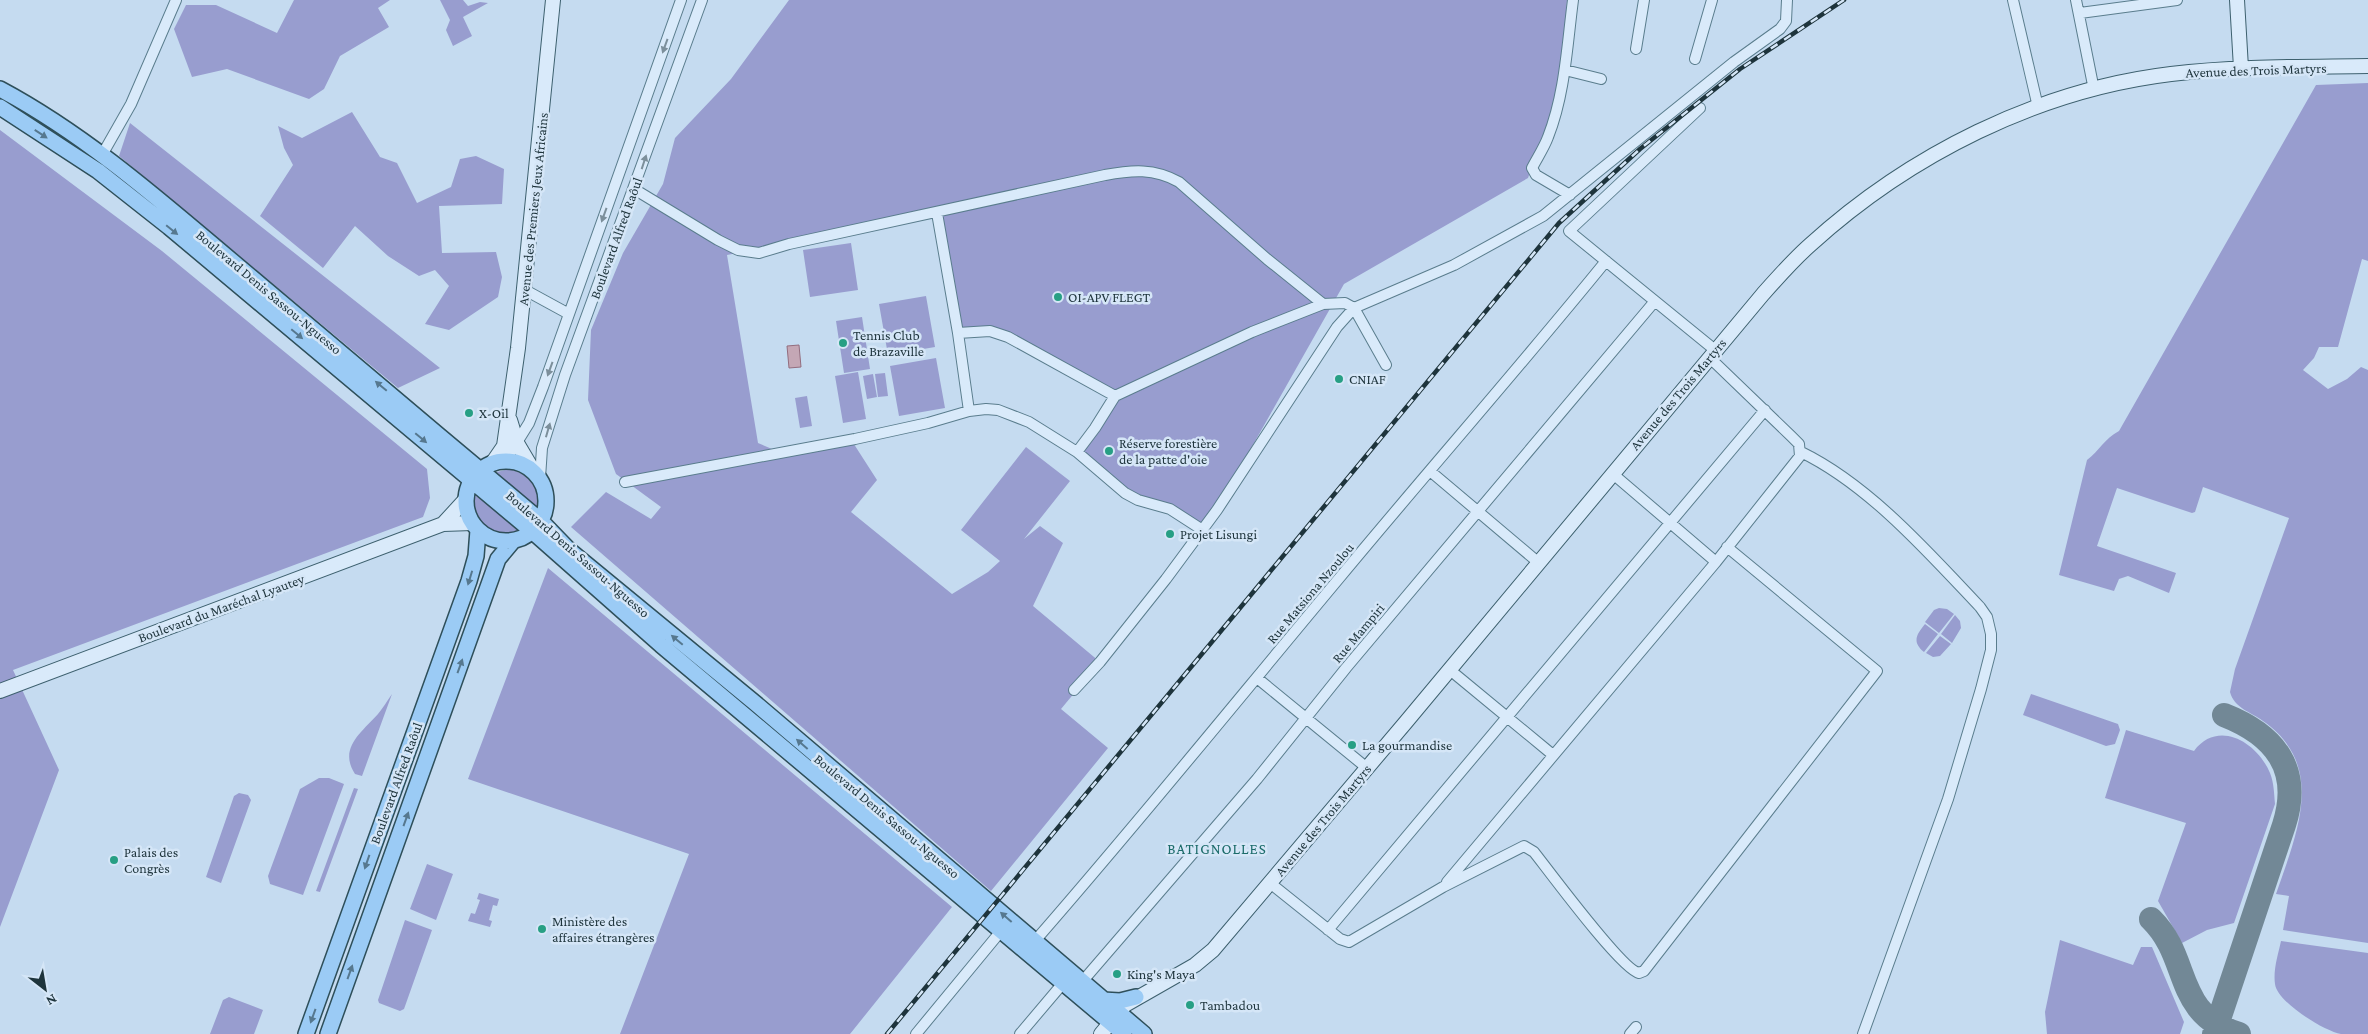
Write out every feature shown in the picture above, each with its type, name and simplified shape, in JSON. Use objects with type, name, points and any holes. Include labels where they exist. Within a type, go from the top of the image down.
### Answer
[{"type":"main road","name":"Avenue des Premiers Jeux Africains","points":[[487,468],[504,446],[509,417],[525,290],[553,0]]},
{"type":"main road","points":[[2237,0],[2241,68]]},
{"type":"main road","name":"Avenue des Trois Martyrs","points":[[1101,1034],[1116,1024],[1142,994],[1204,959],[1450,670],[1712,354],[1809,245],[1851,211],[1890,182],[1920,163],[1982,130],[2038,106],[2094,90],[2170,74],[2241,68],[2368,66]]},
{"type":"main road","name":"Boulevard Denis Sassou-Nguesso","points":[[0,89],[102,155],[487,468],[537,526],[661,645],[1116,1024],[1144,1034]]},
{"type":"main road","name":"Boulevard Denis Sassou-Nguesso","points":[[0,107],[98,171],[487,468]]},
{"type":"main road","name":"Avenue des Premiers Jeux Africains","points":[[509,417],[517,443],[536,474]]},
{"type":"main road","points":[[525,464],[536,474],[547,499],[546,511],[537,526],[512,541],[500,541],[488,537],[475,526],[467,512],[465,500],[487,468],[525,464]]},
{"type":"main road","name":"Boulevard du Maréchal Lyautey","points":[[443,524],[465,500]]},
{"type":"main road","name":"Boulevard du Maréchal Lyautey","points":[[0,691],[443,524],[475,526]]},
{"type":"main road","name":"Boulevard Alfred Raôul","points":[[306,1034],[469,581],[476,556],[475,526]]},
{"type":"main road","name":"Boulevard Denis Sassou-Nguesso","points":[[537,526],[569,550],[754,703],[1103,1000],[1116,1024]]},
{"type":"main road","name":"Boulevard Alfred Raôul","points":[[328,1034],[498,559],[512,541]]},
{"type":"main road","points":[[1103,1000],[1120,1001],[1142,994]]},
{"type":"street","points":[[102,155],[130,104],[176,0]]},
{"type":"street","name":"Boulevard Alfred Raôul","points":[[487,468],[517,443],[529,423],[681,0]]},
{"type":"street","name":"Boulevard Alfred Raôul","points":[[536,474],[557,398],[702,0]]},
{"type":"street","points":[[1570,196],[1532,171],[1548,139],[1565,70],[1573,0]]},
{"type":"street","points":[[1636,49],[1644,0]]},
{"type":"street","points":[[1694,60],[1712,0]]},
{"type":"street","points":[[1074,690],[1100,662],[1175,562],[1217,510],[1337,327],[1354,308],[1454,265],[1543,216],[1734,62],[1780,29],[1786,21],[1787,0]]},
{"type":"street","points":[[2013,0],[2038,106]]},
{"type":"street","points":[[2076,0],[2094,90]]},
{"type":"street","points":[[2080,13],[2177,0]]},
{"type":"street","points":[[1565,70],[1601,79]]},
{"type":"street","points":[[1700,108],[1570,229],[1570,234],[1606,261],[1712,354],[1798,444],[1801,452],[1834,470],[1892,518],[1980,607],[1987,617],[1991,634],[1991,650],[1981,689],[1948,799],[1863,1034]]},
{"type":"street","points":[[634,189],[718,240],[744,252],[760,253],[790,244],[1127,171],[1151,171],[1165,174],[1179,182],[1266,259],[1324,304]]},
{"type":"street","points":[[937,213],[958,333],[969,411]]},
{"type":"street","name":"Rue Matsiona Nzoulou","points":[[1034,942],[1122,841],[1430,470],[1516,372],[1606,261]]},
{"type":"street","points":[[525,290],[569,314]]},
{"type":"street","name":"Rue Mampiri","points":[[1081,983],[1258,779],[1306,718],[1654,302]]},
{"type":"street","points":[[1077,452],[1115,396],[1252,332],[1324,304],[1345,303],[1354,308],[1386,365]]},
{"type":"street","points":[[958,333],[990,331],[1008,337],[1115,396]]},
{"type":"street","points":[[625,482],[872,436],[969,411],[986,409],[1013,414],[1029,422],[1077,452],[1125,493],[1138,500],[1170,509],[1201,529]]},
{"type":"street","points":[[1328,930],[1765,410]]},
{"type":"street","points":[[1443,887],[1716,562],[1798,459],[1801,452]]},
{"type":"street","points":[[1430,470],[1539,563]]},
{"type":"street","points":[[1612,474],[1716,562]]},
{"type":"street","points":[[1270,883],[1340,939],[1349,942],[1402,913],[1443,887],[1524,846],[1530,848],[1630,970],[1639,973],[1647,967],[1877,671],[1727,548]]},
{"type":"street","points":[[1450,670],[1553,755]]},
{"type":"street","points":[[1257,678],[1367,768]]},
{"type":"street","points":[[916,1034],[1001,930]]},
{"type":"street","points":[[1020,1034],[1064,982]]},
{"type":"shaded area","points":[[294,0],[390,0],[378,8],[389,27],[340,56],[324,89],[309,99],[227,69],[192,77],[174,29],[186,5],[216,5],[277,33]]},
{"type":"shaded area","points":[[440,0],[463,0],[468,6],[480,2],[488,3],[463,17],[472,36],[453,46],[446,30],[450,20]]},
{"type":"shaded area","points":[[789,0],[1567,0],[1561,86],[1528,178],[1344,284],[1215,512],[1201,529],[1139,500],[1077,452],[1115,396],[1008,337],[958,333],[937,214],[727,255],[758,443],[779,452],[850,438],[877,480],[851,512],[952,594],[988,572],[1000,561],[961,530],[1026,447],[1070,481],[1024,539],[1040,526],[1063,543],[1033,606],[1100,662],[1061,709],[1108,748],[991,891],[571,527],[606,492],[651,519],[661,507],[616,474],[588,400],[591,330],[623,253],[663,184],[675,138],[731,79]]},
{"type":"shaded area","points":[[2368,83],[2368,261],[2362,259],[2338,347],[2319,347],[2314,358],[2303,370],[2328,389],[2347,379],[2361,367],[2368,370],[2368,943],[2283,930],[2289,896],[2276,894],[2298,825],[2301,780],[2295,759],[2283,739],[2263,721],[2239,706],[2230,692],[2235,669],[2289,518],[2203,487],[2195,512],[2192,513],[2117,488],[2097,546],[2176,573],[2169,593],[2128,576],[2119,579],[2114,591],[2059,575],[2087,460],[2110,437],[2119,431],[2316,85]]},
{"type":"shaded area","points":[[352,112],[380,157],[397,163],[417,203],[451,187],[460,159],[476,156],[504,169],[502,204],[439,206],[442,253],[496,252],[502,277],[498,297],[449,330],[425,324],[449,286],[435,270],[419,276],[388,256],[355,226],[323,268],[260,216],[293,165],[284,148],[278,126],[302,138]]},
{"type":"shaded area","points":[[130,123],[440,368],[398,388],[119,156]]},
{"type":"shaded area","points":[[0,130],[162,251],[427,469],[430,498],[423,517],[13,670],[59,770],[0,927]]},
{"type":"shaded area","points":[[851,243],[858,290],[810,297],[803,250]]},
{"type":"shaded area","points":[[926,296],[935,347],[888,355],[879,304]]},
{"type":"shaded area","points":[[862,317],[870,369],[844,373],[836,321]]},
{"type":"shaded area","points":[[799,345],[801,367],[789,368],[787,346]]},
{"type":"shaded area","points":[[936,358],[945,408],[899,416],[890,366]]},
{"type":"shaded area","points":[[858,372],[866,419],[843,423],[835,376]]},
{"type":"shaded area","points":[[885,373],[888,396],[878,397],[875,374]]},
{"type":"shaded area","points":[[873,374],[877,397],[867,399],[863,376]]},
{"type":"shaded area","points":[[807,396],[812,426],[800,428],[795,398]]},
{"type":"shaded area","points":[[509,469],[529,479],[538,489],[541,503],[539,511],[493,473]]},
{"type":"shaded area","points":[[475,495],[522,532],[504,537],[486,529],[479,522],[475,514],[473,505]]},
{"type":"shaded area","points":[[548,568],[952,907],[850,1034],[620,1034],[689,854],[468,779]]},
{"type":"shaded area","points":[[1939,608],[1947,609],[1954,614],[1939,633],[1925,622],[1934,610]]},
{"type":"shaded area","points":[[1955,615],[1960,621],[1961,628],[1952,643],[1941,634]]},
{"type":"shaded area","points":[[1925,624],[1938,634],[1924,652],[1918,645],[1917,638]]},
{"type":"shaded area","points":[[1940,636],[1951,644],[1940,656],[1933,657],[1926,653]]},
{"type":"shaded area","points":[[392,694],[362,776],[355,774],[350,765],[349,756],[354,741],[378,714]]},
{"type":"shaded area","points":[[2031,694],[2118,724],[2120,730],[2115,744],[2106,746],[2023,715]]},
{"type":"shaded area","points":[[2126,730],[2194,751],[2204,741],[2214,737],[2236,738],[2247,744],[2264,762],[2270,773],[2274,788],[2275,804],[2234,923],[2207,930],[2182,943],[2158,901],[2186,823],[2105,798]]},
{"type":"shaded area","points":[[319,778],[329,778],[344,784],[303,895],[270,884],[268,876],[300,789]]},
{"type":"shaded area","points":[[354,788],[358,789],[320,892],[316,891]]},
{"type":"shaded area","points":[[239,793],[248,795],[251,800],[221,883],[206,877],[234,796]]},
{"type":"shaded area","points":[[427,864],[453,874],[436,920],[410,909]]},
{"type":"shaded area","points":[[479,893],[499,899],[497,906],[493,905],[489,920],[492,921],[490,927],[468,921],[471,913],[475,914],[480,900],[477,899]]},
{"type":"shaded area","points":[[405,920],[432,930],[404,1009],[400,1011],[379,1003],[378,1000]]},
{"type":"shaded area","points":[[2060,940],[2133,965],[2141,947],[2152,947],[2184,1022],[2180,1034],[2047,1034],[2045,1012]]},
{"type":"shaded area","points":[[2281,941],[2368,953],[2368,1034],[2341,1034],[2333,1032],[2302,1015],[2284,999],[2275,984],[2276,962]]},
{"type":"shaded area","points":[[229,997],[263,1010],[254,1034],[210,1034],[223,1000]]},
{"type":"taxiway","points":[[2214,1034],[2289,805],[2289,787],[2286,771],[2280,756],[2257,733],[2242,723],[2224,715]]},
{"type":"taxiway","points":[[2151,919],[2164,935],[2173,951],[2185,984],[2203,1013],[2218,1025],[2239,1034]]},
{"type":"railway","points":[[887,1034],[1559,223],[1640,149],[1740,69],[1844,0]]},
{"type":"place","name":"OI-APV FLEGT","points":[[1058,297]]},
{"type":"place","name":"Tennis Club de Brazaville","points":[[843,343]]},
{"type":"place","name":"CNIAF","points":[[1339,379]]},
{"type":"place","name":"X-Oil","points":[[469,413]]},
{"type":"place","name":"Réserve forestière de la patte d'oie","points":[[1109,451]]},
{"type":"place","name":"Projet Lisungi","points":[[1170,534]]},
{"type":"place","name":"La gourmandise","points":[[1352,745]]},
{"type":"place","name":"Palais des Congrès","points":[[114,860]]},
{"type":"place","name":"Ministère des affaires étrangères","points":[[542,929]]},
{"type":"place","name":"King's Maya","points":[[1117,974]]},
{"type":"place","name":"Tambadou","points":[[1190,1005]]},
{"type":"district","name":"BATIGNOLLES","points":[[1217,849]]}]
